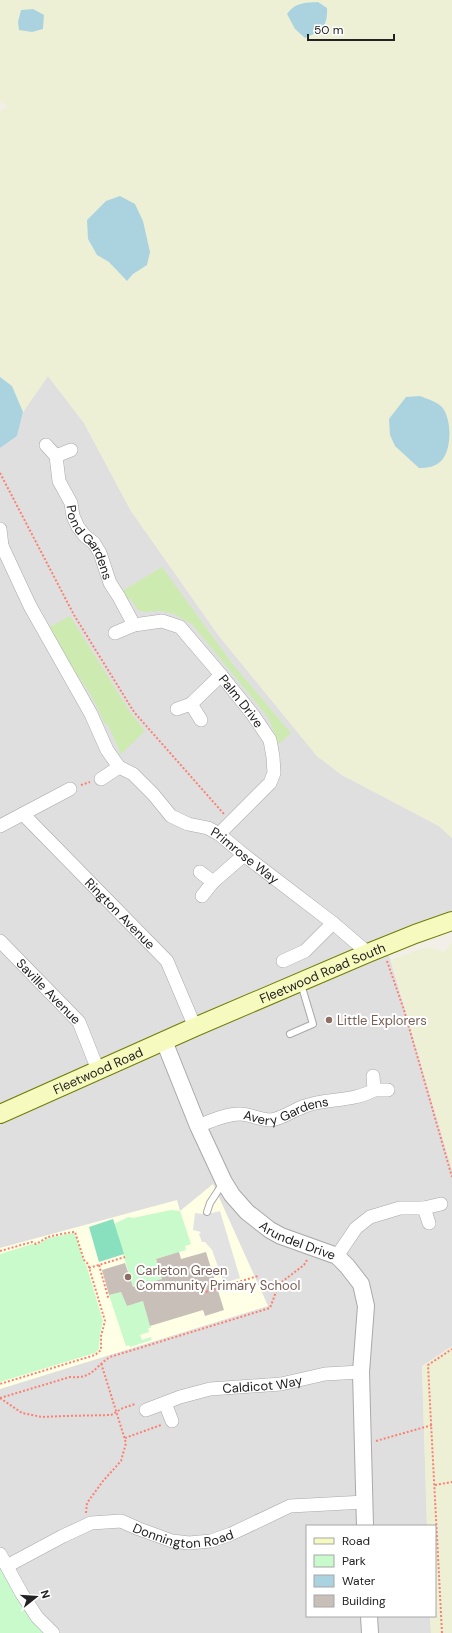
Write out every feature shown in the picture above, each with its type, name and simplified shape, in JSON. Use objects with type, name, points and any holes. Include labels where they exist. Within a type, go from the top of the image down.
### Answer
[{"type":"main road","name":"Fleetwood Road South","points":[[195,1027],[375,950],[452,921]]},
{"type":"main road","name":"Fleetwood Road","points":[[0,1114],[195,1027]]},
{"type":"street","points":[[46,445],[56,456],[71,450]]},
{"type":"street","name":"Pond Gardens","points":[[56,456],[59,481],[71,503],[73,516],[78,527],[85,536],[94,543],[100,553],[110,583],[120,597],[134,625]]},
{"type":"street","name":"Primrose Way","points":[[0,529],[1,546],[30,606],[91,714],[107,750],[120,767],[134,774],[171,816],[188,824],[208,828],[219,834],[332,923],[375,950]]},
{"type":"street","name":"Palm Drive","points":[[114,633],[134,625],[162,621],[180,627],[253,715],[270,740],[274,773],[270,783],[219,834]]},
{"type":"street","points":[[176,709],[191,704],[221,675]]},
{"type":"street","points":[[191,704],[201,720]]},
{"type":"street","points":[[101,779],[120,767]]},
{"type":"street","points":[[0,826],[70,789]]},
{"type":"street","name":"Rington Avenue","points":[[23,814],[167,961],[195,1027]]},
{"type":"street","points":[[202,896],[214,882],[244,855]]},
{"type":"street","points":[[200,872],[214,882]]},
{"type":"street","points":[[283,961],[305,951],[332,923]]},
{"type":"street","name":"Saville Avenue","points":[[0,941],[79,1022],[98,1070]]},
{"type":"street","name":"Arundel Drive","points":[[164,1041],[198,1126],[224,1182],[232,1195],[247,1212],[270,1230],[337,1256],[347,1266],[360,1284],[366,1306],[361,1372],[366,1525]]},
{"type":"street","points":[[373,1076],[374,1090]]},
{"type":"street","name":"Avery Gardens","points":[[198,1126],[227,1115],[240,1114],[270,1120],[284,1116],[305,1106],[362,1095],[374,1090],[388,1090]]},
{"type":"street","points":[[337,1256],[356,1228],[370,1217],[400,1208],[424,1208],[441,1204]]},
{"type":"street","points":[[424,1208],[428,1223]]},
{"type":"street","name":"Caldicot Way","points":[[146,1410],[210,1389],[281,1384],[325,1374],[361,1372]]},
{"type":"street","points":[[166,1403],[172,1421]]},
{"type":"street","name":"Donnington Road","points":[[7,1566],[91,1523],[121,1521],[139,1530],[172,1541],[189,1543],[211,1541],[231,1534],[290,1506],[364,1502]]},
{"type":"street","points":[[0,1554],[22,1594],[37,1617],[53,1633]]},
{"type":"street","points":[[369,1617],[370,1633]]},
{"type":"lane","points":[[290,1034],[312,1024],[300,982]]},
{"type":"lane","points":[[207,1212],[210,1203],[224,1182]]},
{"type":"path","points":[[0,473],[74,615],[134,712],[231,822]]},
{"type":"path","points":[[70,789],[101,779]]},
{"type":"path","points":[[375,950],[404,1010],[452,1177]]},
{"type":"path","points":[[0,1251],[32,1242],[36,1244],[54,1235],[57,1236],[74,1232],[89,1268],[105,1321],[101,1336],[100,1350],[95,1354],[0,1384]]},
{"type":"path","points":[[0,1398],[70,1377],[82,1378],[110,1357],[270,1308],[278,1284],[304,1265],[314,1248]]},
{"type":"path","points":[[89,1268],[125,1257]]},
{"type":"path","points":[[98,1265],[108,1297],[110,1298]]},
{"type":"path","points":[[202,1293],[258,1276]]},
{"type":"path","points":[[442,1633],[428,1365],[452,1349]]},
{"type":"path","points":[[83,1527],[87,1503],[103,1481],[121,1461],[126,1443],[101,1363]]},
{"type":"path","points":[[0,1398],[22,1413],[42,1417],[111,1415],[123,1408],[144,1401],[146,1410]]},
{"type":"path","points":[[125,1438],[172,1421]]},
{"type":"path","points":[[363,1445],[432,1425]]},
{"type":"path","points":[[435,1485],[452,1482]]},
{"type":"shaded area","points":[[0,0],[452,0],[452,838],[439,826],[342,775],[317,756],[219,636],[131,511],[84,423],[48,376],[23,412],[12,386],[0,377],[0,110],[8,107],[0,102]],"holes":[[[106,201],[147,265],[133,274],[128,281],[109,262],[97,255],[88,239],[98,210]]]},
{"type":"shaded area","points":[[48,376],[84,423],[131,511],[219,636],[317,756],[342,775],[439,826],[452,838],[452,921],[386,945],[452,1170],[452,1346],[422,1366],[427,1525],[306,1525],[306,1617],[430,1617],[431,1633],[0,1633],[0,448],[17,436],[23,412]]},
{"type":"shaded area","points":[[452,941],[452,1170],[391,960],[426,947],[445,952]]},
{"type":"shaded area","name":"Carleton Green Community Primary School","points":[[213,1184],[268,1306],[0,1389],[0,1248],[177,1200],[180,1211]]},
{"type":"shaded area","points":[[220,1211],[240,1278],[224,1283],[212,1250],[205,1242],[202,1242],[199,1234],[201,1232],[193,1230],[195,1213],[203,1214],[204,1212],[212,1213]]},
{"type":"shaded area","points":[[452,1347],[452,1633],[431,1633],[430,1617],[436,1617],[436,1525],[427,1525],[422,1366]]},
{"type":"green space","points":[[162,567],[234,666],[291,733],[279,744],[268,717],[192,624],[174,614],[161,611],[143,612],[137,609],[131,599],[127,599],[123,592],[124,590]]},
{"type":"green space","points":[[70,616],[130,712],[145,731],[121,754],[108,725],[105,724],[91,695],[55,642],[50,627]]},
{"type":"green space","points":[[171,1210],[180,1211],[191,1244],[185,1246],[186,1250],[156,1259],[162,1279],[133,1287],[114,1224],[128,1217],[133,1218]]},
{"type":"green space","points":[[113,1219],[124,1254],[99,1262],[89,1227]]},
{"type":"green space","points":[[73,1233],[76,1236],[84,1262],[86,1264],[103,1321],[99,1349],[95,1353],[0,1382],[0,1254],[32,1244],[36,1245],[48,1238]]},
{"type":"green space","points":[[121,1292],[127,1306],[146,1300],[146,1312],[151,1328],[148,1328],[149,1332],[140,1335],[142,1340],[151,1337],[152,1340],[130,1347],[129,1345],[126,1346],[109,1295]]},
{"type":"green space","points":[[0,1566],[31,1619],[43,1633],[0,1633]]},
{"type":"water","points":[[318,2],[327,8],[325,24],[315,33],[305,38],[295,29],[287,14],[297,5]]},
{"type":"water","points":[[33,9],[44,15],[43,29],[32,32],[19,30],[18,22],[21,10]]},
{"type":"water","points":[[120,196],[135,204],[143,221],[150,252],[147,265],[133,274],[127,281],[109,262],[97,255],[88,239],[87,220],[106,201]]},
{"type":"water","points":[[0,377],[12,386],[23,412],[17,436],[0,448]]},
{"type":"water","points":[[420,396],[442,407],[448,419],[450,434],[448,449],[442,460],[434,466],[419,468],[395,446],[390,435],[389,419],[406,397]]},
{"type":"building","points":[[179,1252],[181,1259],[206,1252],[224,1310],[205,1316],[203,1310],[150,1326],[143,1301],[127,1306],[121,1292],[109,1295],[102,1270],[125,1263],[133,1287],[162,1279],[156,1259]]},
{"type":"place","name":"Little Explorers","points":[[329,1020]]},
{"type":"place","name":"Carleton Green Community Primary School","points":[[128,1277]]}]
